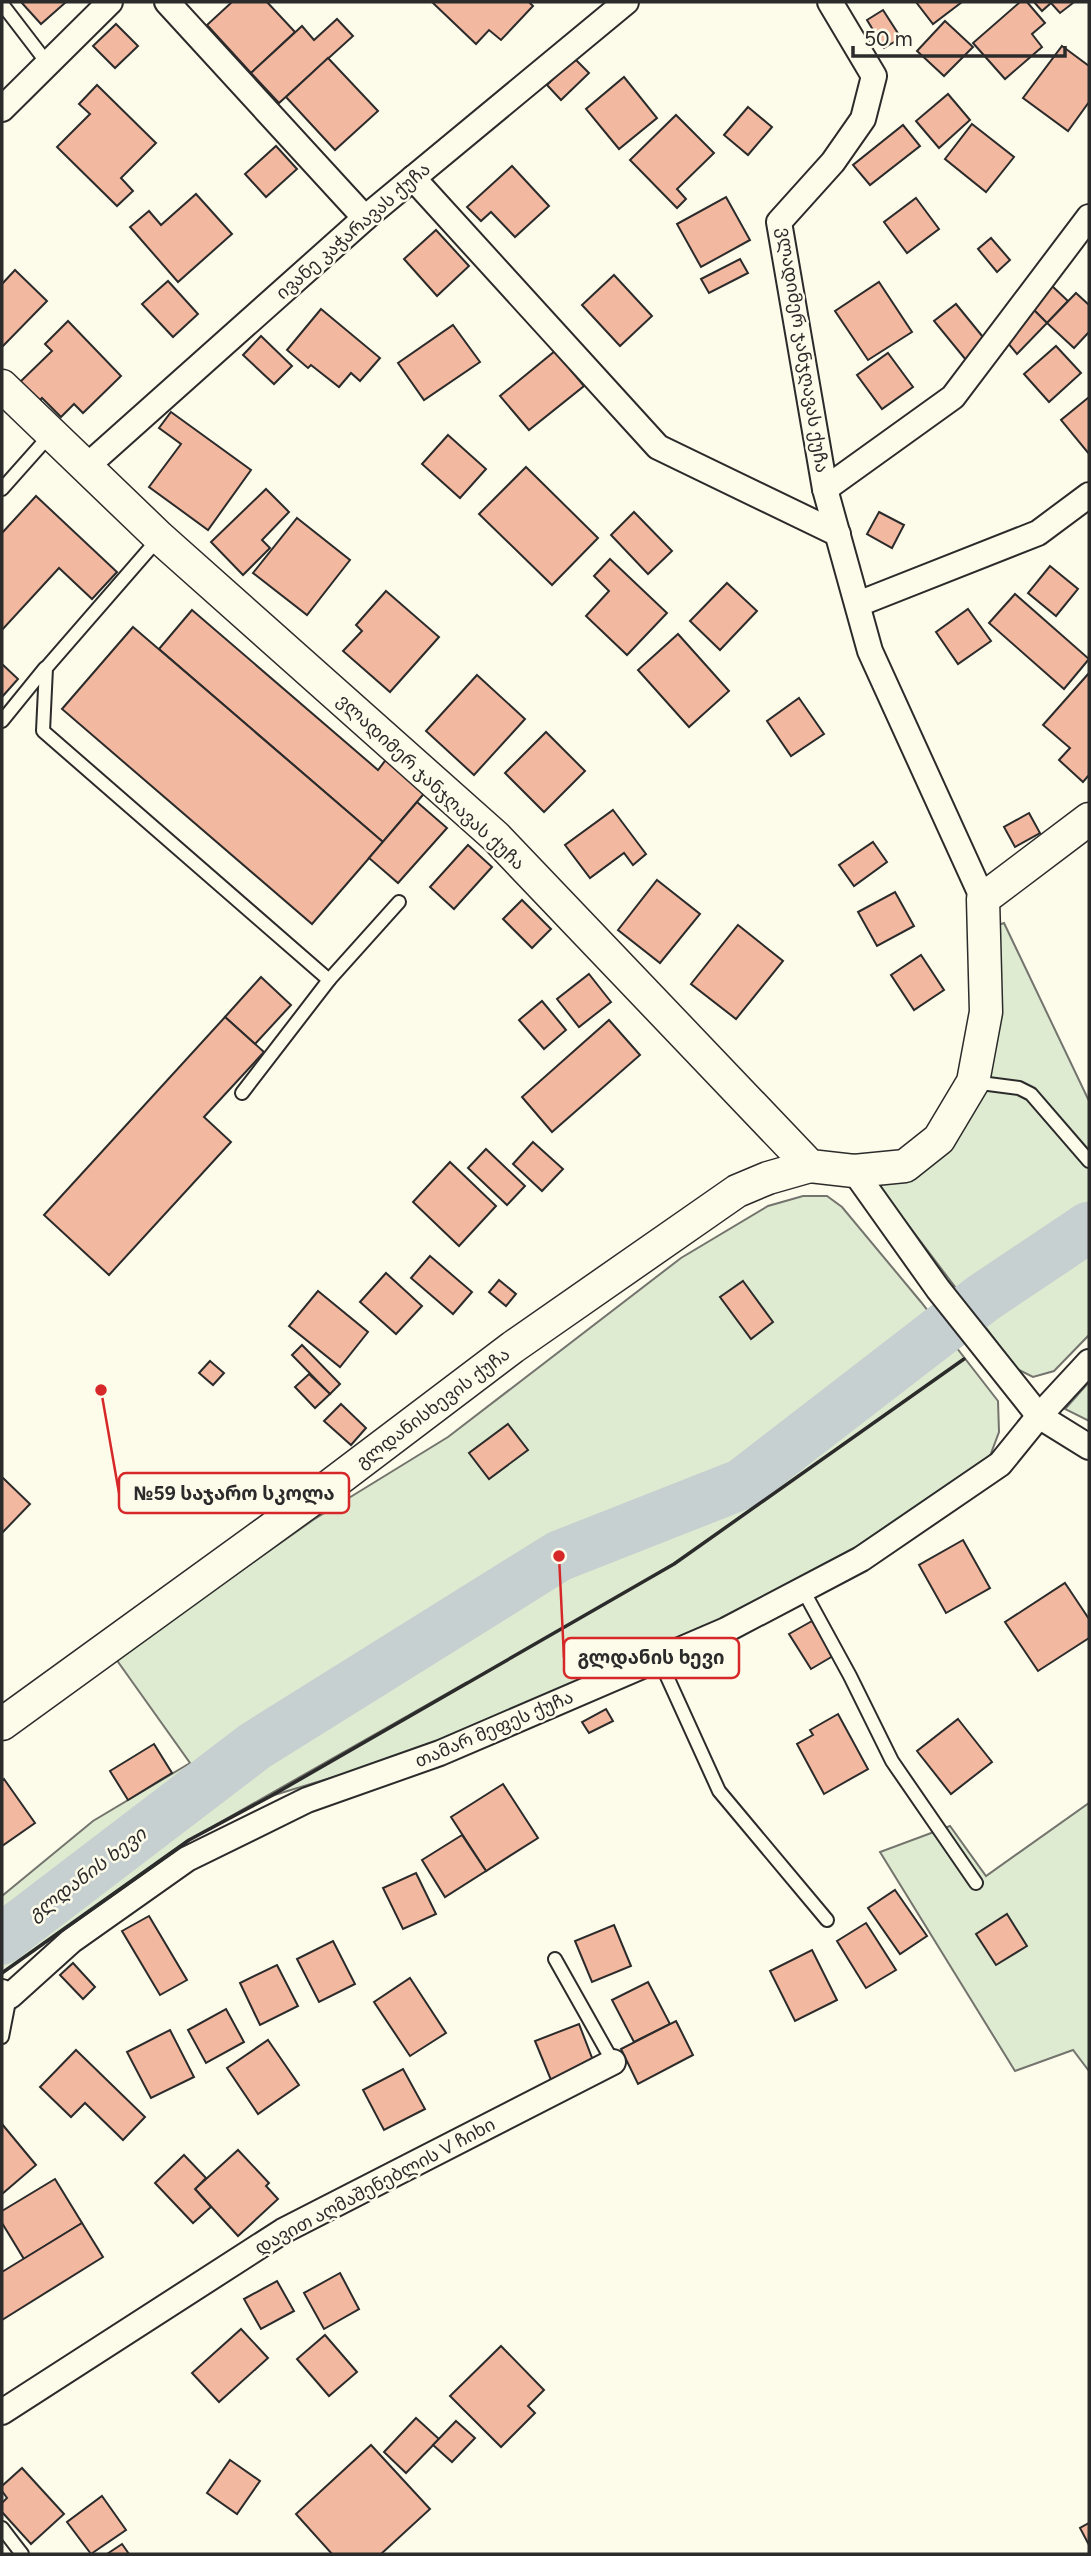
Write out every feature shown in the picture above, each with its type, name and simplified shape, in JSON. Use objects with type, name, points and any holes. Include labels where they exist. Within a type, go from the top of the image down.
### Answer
[{"type":"street","points":[[2,109],[110,2]]},
{"type":"street","points":[[167,2],[365,218]]},
{"type":"street","name":"ივანე კაჭარავას ქუჩა","points":[[86,467],[365,218],[626,2]]},
{"type":"street","name":"ვლადიმერ ჯანჯღავას ქუჩა","points":[[2,386],[159,537],[496,837],[810,1166],[854,1171],[905,1166],[939,1139],[973,1082],[986,1012],[983,899],[870,651],[825,489],[779,222],[833,162],[863,119],[874,76],[830,2]]},
{"type":"street","points":[[413,178],[658,447],[838,534]]},
{"type":"street","name":"ვლადიმერ ჯანჯღავას ქუჩა","points":[[825,489],[953,397],[1089,217]]},
{"type":"street","points":[[858,604],[1038,533],[1089,495]]},
{"type":"street","points":[[983,899],[1089,819]]},
{"type":"street","name":"გლდანისხევის ქუჩა","points":[[2,1724],[307,1503],[513,1347],[737,1191],[768,1178],[810,1166]]},
{"type":"street","points":[[854,1171],[981,1346],[1039,1416],[1089,1447]]},
{"type":"street","name":"თამარ მეფეს ქუჩა","points":[[6,1994],[71,1941],[187,1859],[307,1800],[440,1753],[659,1660],[726,1630],[861,1559],[1000,1464],[1039,1416],[1089,1362]]},
{"type":"street","name":"დავით აღმაშენებლის V ჩიხი","points":[[2,2412],[283,2231],[613,2062]]},
{"type":"lane","points":[[2,5],[48,64]]},
{"type":"lane","points":[[2,489],[51,434]]},
{"type":"lane","points":[[2,721],[159,537]]},
{"type":"lane","points":[[46,668],[43,731],[329,981]]},
{"type":"lane","points":[[242,1093],[329,981],[399,902]]},
{"type":"lane","points":[[973,1082],[1020,1088],[1031,1094],[1089,1161]]},
{"type":"lane","points":[[803,1590],[892,1761],[976,1883]]},
{"type":"lane","points":[[659,1660],[719,1791],[827,1920]]},
{"type":"lane","points":[[555,1959],[613,2062]]},
{"type":"lane","points":[[2,2037],[6,1994]]},
{"type":"lane","points":[[2,2528],[22,2554]]},
{"type":"green space","points":[[1004,923],[1089,1101],[1089,1335],[1054,1371],[1033,1377],[1017,1369],[878,1185],[917,1177],[955,1143],[971,1107],[995,926]]},
{"type":"green space","points":[[803,1196],[827,1196],[842,1207],[998,1401],[999,1432],[990,1456],[973,1471],[844,1555],[696,1634],[433,1747],[271,1796],[467,1682],[189,1840],[2,1973],[2,1896],[93,1821],[190,1763],[116,1659],[313,1520],[448,1437],[681,1258],[768,1206]]},
{"type":"green space","points":[[1089,1382],[1089,1421],[1065,1409]]},
{"type":"green space","points":[[1089,1803],[1089,2071],[1073,2050],[1015,2071],[880,1852],[950,1826],[986,1876]]},
{"type":"building","points":[[21,2],[66,2],[41,24]]},
{"type":"building","points":[[232,2],[267,2],[295,32],[251,73],[207,25]]},
{"type":"building","points":[[529,2],[533,6],[501,40],[489,30],[476,44],[433,3]]},
{"type":"building","points":[[916,2],[962,2],[933,24]]},
{"type":"building","points":[[1020,2],[1027,2],[1045,23],[1032,34],[1042,47],[1005,79],[973,43]]},
{"type":"building","points":[[1034,2],[1073,3],[1060,13],[1051,3],[1042,11]]},
{"type":"building","points":[[883,10],[901,38],[884,48],[867,20]]},
{"type":"building","points":[[337,19],[353,36],[279,103],[251,73],[302,26],[314,40]]},
{"type":"building","points":[[945,21],[973,47],[944,76],[917,51]]},
{"type":"building","points":[[116,24],[138,46],[115,68],[93,46]]},
{"type":"building","points":[[1062,46],[1089,66],[1089,102],[1068,131],[1023,98]]},
{"type":"building","points":[[328,58],[378,111],[335,150],[286,97]]},
{"type":"building","points":[[574,58],[589,73],[561,100],[547,85]]},
{"type":"building","points":[[624,77],[657,118],[619,149],[586,109]]},
{"type":"building","points":[[97,85],[156,143],[121,178],[133,191],[117,206],[57,147],[90,114],[79,104]]},
{"type":"building","points":[[948,94],[970,120],[939,148],[916,121]]},
{"type":"building","points":[[748,107],[772,127],[748,155],[724,135]]},
{"type":"building","points":[[676,115],[714,153],[677,189],[686,199],[677,208],[630,160]]},
{"type":"building","points":[[972,124],[1014,157],[986,192],[945,159]]},
{"type":"building","points":[[903,125],[920,146],[870,185],[853,165]]},
{"type":"building","points":[[276,146],[297,169],[266,197],[245,174]]},
{"type":"building","points":[[512,166],[549,206],[515,237],[491,212],[481,221],[467,207]]},
{"type":"building","points":[[196,194],[232,234],[178,282],[130,227],[149,211],[161,225]]},
{"type":"building","points":[[726,197],[750,240],[701,267],[677,224]]},
{"type":"building","points":[[916,198],[939,229],[907,253],[884,222]]},
{"type":"building","points":[[436,230],[469,266],[437,296],[404,259]]},
{"type":"building","points":[[991,238],[1010,260],[997,272],[978,249]]},
{"type":"building","points":[[740,259],[748,273],[709,293],[701,279]]},
{"type":"building","points":[[15,270],[47,301],[2,347],[2,284]]},
{"type":"building","points":[[614,275],[652,316],[620,346],[582,305]]},
{"type":"building","points":[[168,281],[198,314],[173,337],[142,304]]},
{"type":"building","points":[[879,282],[912,332],[868,360],[835,311]]},
{"type":"building","points":[[1051,285],[1068,301],[1047,323],[1030,306]]},
{"type":"building","points":[[1076,293],[1089,305],[1089,332],[1074,348],[1047,323]]},
{"type":"building","points":[[956,304],[987,342],[966,360],[934,321]]},
{"type":"building","points":[[1030,306],[1047,323],[1017,354],[1007,342]]},
{"type":"building","points":[[321,309],[380,358],[360,381],[351,373],[339,387],[311,365],[308,368],[287,350]]},
{"type":"building","points":[[68,321],[121,376],[83,413],[74,404],[61,417],[42,398],[38,402],[19,383],[52,351],[45,344]]},
{"type":"building","points":[[453,325],[480,362],[424,400],[398,363]]},
{"type":"building","points":[[261,336],[292,366],[274,384],[243,355]]},
{"type":"building","points":[[1056,346],[1081,373],[1049,402],[1024,374]]},
{"type":"building","points":[[555,351],[584,386],[529,430],[500,396]]},
{"type":"building","points":[[888,353],[913,387],[882,409],[857,375]]},
{"type":"building","points":[[1089,397],[1089,454],[1061,420]]},
{"type":"building","points":[[171,412],[251,470],[208,530],[149,487],[181,444],[159,428]]},
{"type":"building","points":[[448,435],[486,469],[460,498],[422,464]]},
{"type":"building","points":[[526,467],[598,538],[552,585],[479,514]]},
{"type":"building","points":[[266,489],[289,512],[262,540],[270,548],[243,575],[211,542]]},
{"type":"building","points":[[36,496],[117,572],[92,599],[59,568],[2,630],[2,533]]},
{"type":"building","points":[[634,512],[672,551],[648,574],[611,535]]},
{"type":"building","points":[[879,512],[904,525],[892,548],[867,534]]},
{"type":"building","points":[[297,518],[350,560],[307,615],[253,573]]},
{"type":"building","points":[[610,559],[667,613],[627,655],[586,616],[609,591],[594,576]]},
{"type":"building","points":[[1050,566],[1078,589],[1056,616],[1028,593]]},
{"type":"building","points":[[727,583],[757,611],[720,650],[690,621]]},
{"type":"building","points":[[386,591],[439,637],[390,692],[343,651],[362,631],[356,625]]},
{"type":"building","points":[[1015,594],[1089,659],[1064,689],[989,623]]},
{"type":"building","points":[[968,609],[991,641],[958,664],[936,632]]},
{"type":"building","points":[[192,610],[378,770],[388,757],[427,790],[383,842],[159,649]]},
{"type":"building","points":[[133,627],[383,842],[312,924],[62,709]]},
{"type":"building","points":[[678,634],[729,691],[689,727],[638,670]]},
{"type":"building","points":[[2,664],[18,679],[2,697]]},
{"type":"building","points":[[1089,673],[1089,775],[1083,782],[1059,760],[1070,748],[1043,725]]},
{"type":"building","points":[[477,675],[525,719],[474,775],[426,731]]},
{"type":"building","points":[[799,698],[824,734],[791,756],[767,721]]},
{"type":"building","points":[[546,732],[585,771],[544,812],[505,773]]},
{"type":"building","points":[[417,802],[447,828],[398,883],[369,858]]},
{"type":"building","points":[[613,810],[646,854],[633,865],[624,853],[590,878],[565,845]]},
{"type":"building","points":[[1029,813],[1040,833],[1015,847],[1004,827]]},
{"type":"building","points":[[873,842],[887,862],[854,886],[839,865]]},
{"type":"building","points":[[468,845],[492,867],[454,909],[430,887]]},
{"type":"building","points":[[657,880],[700,914],[660,963],[618,930]]},
{"type":"building","points":[[895,892],[914,926],[877,946],[858,912]]},
{"type":"building","points":[[522,900],[551,929],[532,948],[503,919]]},
{"type":"building","points":[[738,925],[783,961],[736,1019],[691,984]]},
{"type":"building","points":[[921,955],[944,990],[914,1010],[891,975]]},
{"type":"building","points":[[589,974],[611,1002],[579,1027],[557,999]]},
{"type":"building","points":[[261,977],[291,1005],[255,1044],[225,1017]]},
{"type":"building","points":[[542,1001],[566,1030],[544,1049],[519,1020]]},
{"type":"building","points":[[225,1017],[264,1052],[204,1117],[231,1142],[109,1275],[44,1215]]},
{"type":"building","points":[[609,1020],[640,1055],[552,1132],[522,1097]]},
{"type":"building","points":[[533,1142],[563,1169],[542,1191],[513,1164]]},
{"type":"building","points":[[486,1149],[525,1186],[507,1205],[468,1168]]},
{"type":"building","points":[[450,1162],[496,1206],[459,1246],[413,1202]]},
{"type":"building","points":[[430,1256],[472,1292],[453,1314],[411,1278]]},
{"type":"building","points":[[386,1273],[422,1306],[396,1334],[360,1302]]},
{"type":"building","points":[[499,1280],[516,1294],[506,1306],[489,1292]]},
{"type":"building","points":[[743,1281],[773,1322],[751,1339],[720,1297]]},
{"type":"building","points":[[318,1291],[368,1332],[340,1367],[289,1326]]},
{"type":"building","points":[[302,1345],[340,1384],[330,1394],[292,1355]]},
{"type":"building","points":[[210,1361],[224,1373],[213,1385],[199,1373]]},
{"type":"building","points":[[309,1374],[330,1394],[315,1408],[295,1387]]},
{"type":"building","points":[[341,1404],[366,1428],[351,1445],[324,1421]]},
{"type":"building","points":[[508,1424],[528,1450],[489,1479],[469,1453]]},
{"type":"building","points":[[2,1477],[30,1504],[2,1533]]},
{"type":"building","points":[[963,1540],[990,1588],[946,1613],[919,1565]]},
{"type":"building","points":[[1065,1583],[1089,1619],[1089,1638],[1038,1671],[1005,1622]]},
{"type":"building","points":[[812,1621],[833,1656],[811,1669],[789,1634]]},
{"type":"building","points":[[606,1709],[613,1721],[589,1733],[582,1722]]},
{"type":"building","points":[[838,1714],[868,1769],[824,1794],[797,1744],[813,1735],[810,1730]]},
{"type":"building","points":[[958,1719],[992,1762],[951,1794],[917,1751]]},
{"type":"building","points":[[154,1744],[172,1773],[128,1800],[110,1771]]},
{"type":"building","points":[[4,1779],[35,1823],[2,1846],[2,1781]]},
{"type":"building","points":[[503,1784],[538,1838],[486,1871],[451,1817]]},
{"type":"building","points":[[462,1835],[486,1871],[445,1897],[422,1860]]},
{"type":"building","points":[[416,1873],[436,1914],[403,1929],[383,1888]]},
{"type":"building","points":[[895,1890],[927,1936],[900,1954],[868,1908]]},
{"type":"building","points":[[1007,1914],[1027,1946],[996,1965],[976,1934]]},
{"type":"building","points":[[149,1916],[187,1980],[160,1995],[122,1931]]},
{"type":"building","points":[[866,1923],[896,1970],[866,1988],[837,1941]]},
{"type":"building","points":[[614,1925],[631,1966],[592,1982],[575,1941]]},
{"type":"building","points":[[333,1941],[355,1984],[319,2002],[297,1959]]},
{"type":"building","points":[[812,1950],[837,2000],[795,2021],[770,1971]]},
{"type":"building","points":[[73,1963],[95,1987],[83,1999],[60,1975]]},
{"type":"building","points":[[277,1965],[298,2006],[260,2025],[240,1983]]},
{"type":"building","points":[[410,1978],[446,2033],[410,2056],[374,2002]]},
{"type":"building","points":[[648,1982],[670,2024],[634,2042],[612,2000]]},
{"type":"building","points":[[226,2009],[244,2042],[206,2063],[188,2030]]},
{"type":"building","points":[[676,2021],[693,2055],[638,2084],[621,2049]]},
{"type":"building","points":[[579,2024],[594,2063],[551,2080],[535,2041]]},
{"type":"building","points":[[170,2030],[194,2077],[151,2098],[127,2052]]},
{"type":"building","points":[[268,2040],[299,2085],[258,2114],[227,2068]]},
{"type":"building","points":[[76,2050],[145,2117],[123,2140],[85,2103],[71,2117],[40,2087]]},
{"type":"building","points":[[403,2069],[425,2109],[384,2130],[363,2090]]},
{"type":"building","points":[[2,2124],[36,2165],[2,2194]]},
{"type":"building","points":[[238,2150],[269,2183],[266,2186],[278,2199],[238,2236],[195,2189]]},
{"type":"building","points":[[184,2155],[206,2178],[195,2189],[211,2207],[193,2223],[155,2183]]},
{"type":"building","points":[[55,2179],[82,2223],[24,2259],[2,2223],[2,2211]]},
{"type":"building","points":[[82,2223],[103,2257],[2,2320],[2,2272]]},
{"type":"building","points":[[340,2273],[359,2309],[324,2329],[304,2293]]},
{"type":"building","points":[[277,2281],[294,2311],[261,2329],[244,2299]]},
{"type":"building","points":[[241,2329],[268,2358],[219,2402],[192,2373]]},
{"type":"building","points":[[325,2335],[357,2372],[329,2396],[297,2359]]},
{"type":"building","points":[[501,2346],[544,2390],[528,2406],[535,2413],[501,2447],[450,2396]]},
{"type":"building","points":[[416,2418],[439,2439],[406,2473],[384,2452]]},
{"type":"building","points":[[456,2421],[475,2438],[452,2462],[433,2445]]},
{"type":"building","points":[[371,2445],[430,2509],[381,2554],[332,2554],[296,2514]]},
{"type":"building","points":[[230,2460],[260,2481],[237,2514],[207,2493]]},
{"type":"building","points":[[22,2468],[64,2514],[31,2544],[2,2512],[2,2503],[7,2498],[2,2486]]},
{"type":"building","points":[[102,2496],[126,2530],[91,2554],[67,2522]]},
{"type":"building","points":[[1089,2523],[1089,2545],[1080,2528]]},
{"type":"building","points":[[122,2544],[129,2554],[107,2554]]},
{"type":"waterway","name":"გლდანის ხევი","points":[[2,1939],[255,1746],[559,1556],[742,1484],[983,1298],[1089,1227]]},
{"type":"wall","points":[[2,1973],[189,1840],[271,1796],[674,1564],[964,1359]]},
{"type":"place","name":"№59 საჯარო სკოლა","points":[[101,1390]]},
{"type":"place","name":"გლდანის ხევი","points":[[559,1556]]}]
